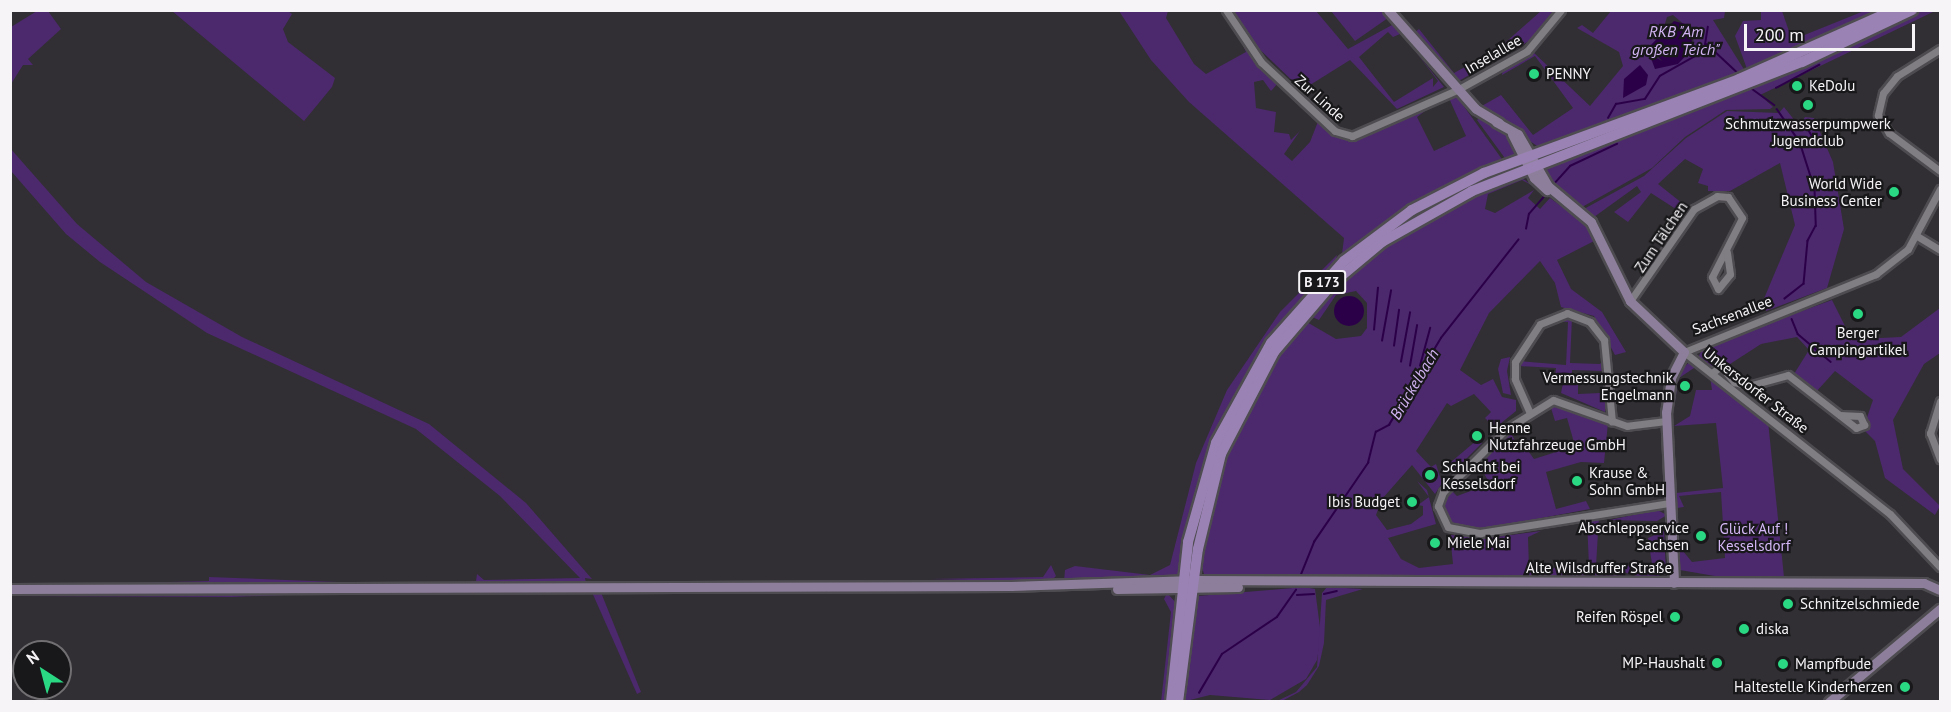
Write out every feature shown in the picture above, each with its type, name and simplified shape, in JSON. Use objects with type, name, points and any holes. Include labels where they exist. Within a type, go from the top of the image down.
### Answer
[{"type":"main road","name":"B 173","points":[[1757,76],[1894,10]]},
{"type":"main road","name":"B 173","points":[[1178,702],[1195,510],[1216,443],[1252,370],[1284,325],[1344,261],[1393,222],[1448,190],[1742,82],[1912,10]]},
{"type":"main road","name":"B 173","points":[[1171,702],[1188,585]]},
{"type":"street","name":"Zur Linde","points":[[1226,10],[1261,62],[1343,136],[1457,90]]},
{"type":"street","name":"Unkersdorfer Straße","points":[[1388,10],[1457,90],[1496,122],[1513,129],[1531,161],[1554,192],[1581,212],[1604,240],[1630,301],[1684,352],[1890,514],[1941,567]]},
{"type":"street","name":"Inselallee","points":[[1457,90],[1533,46],[1561,10]]},
{"type":"street","points":[[1941,49],[1897,76],[1883,93],[1878,115],[1889,133],[1941,171]]},
{"type":"street","name":"Sachsenallee","points":[[1674,583],[1666,421],[1668,387],[1684,352],[1864,280],[1893,263],[1917,236],[1941,189]]},
{"type":"street","name":"Zum Tälchen","points":[[1630,301],[1694,209],[1717,196],[1728,197],[1742,218],[1727,252],[1712,277],[1718,289],[1730,274],[1727,252]]},
{"type":"street","points":[[1917,236],[1941,250]]},
{"type":"street","points":[[1529,411],[1515,379],[1515,362],[1540,324],[1568,313],[1590,322],[1604,340],[1612,422]]},
{"type":"street","points":[[1712,373],[1721,366],[1734,382],[1748,386],[1788,375],[1839,415]]},
{"type":"street","points":[[1666,421],[1627,426],[1561,400],[1529,411],[1443,492],[1438,506],[1448,527],[1461,532],[1512,531],[1582,514],[1630,513],[1670,503]]},
{"type":"street","points":[[1941,400],[1930,433],[1941,459]]},
{"type":"street","name":"Alte Wilsdruffer Straße","points":[[10,589],[1924,583],[1941,590]]},
{"type":"street","points":[[1829,702],[1941,609]]},
{"type":"green space","points":[[37,11],[48,11],[61,29],[28,59],[33,65],[23,65],[11,84],[11,27]]},
{"type":"green space","points":[[172,11],[288,11],[292,14],[283,29],[288,42],[335,78],[332,87],[304,121]]},
{"type":"green space","points":[[1119,11],[1168,11],[1166,18],[1194,64],[1206,74],[1246,52],[1242,43],[1279,82],[1271,91],[1263,80],[1254,82],[1256,108],[1276,112],[1274,132],[1289,134],[1291,140],[1300,131],[1284,154],[1292,161],[1310,142],[1319,119],[1342,137],[1353,138],[1440,100],[1417,117],[1434,151],[1466,136],[1448,96],[1455,94],[1504,162],[1465,178],[1342,254],[1344,238],[1189,102],[1151,60]]},
{"type":"green space","points":[[1232,11],[1316,11],[1348,49],[1392,25],[1400,34],[1393,37],[1388,32],[1359,57],[1394,102],[1433,78],[1433,87],[1438,81],[1415,51],[1444,87],[1397,109],[1350,60],[1302,90],[1252,42]]},
{"type":"green space","points":[[1331,11],[1381,11],[1388,18],[1355,41]]},
{"type":"green space","points":[[1393,11],[1414,33],[1419,29],[1454,73],[1499,48],[1541,11],[1553,11],[1529,41],[1457,82]]},
{"type":"green space","points":[[1611,11],[1725,11],[1724,18],[1713,20],[1745,71],[1540,148],[1480,107],[1501,95],[1533,135],[1573,108],[1535,56],[1502,75],[1503,67],[1532,51],[1590,106],[1623,66],[1619,52],[1577,28],[1582,25],[1593,33]],"holes":[[[1673,15],[1694,33],[1693,47],[1655,69],[1653,57],[1664,63],[1655,56],[1667,17]]]},
{"type":"green space","points":[[1761,11],[1782,11],[1792,40],[1864,11],[1886,11],[1747,69],[1735,36],[1743,21],[1761,20]]},
{"type":"green space","points":[[1920,11],[1935,11],[1760,95],[1773,107],[1770,109],[1726,110],[1685,137],[1652,168],[1582,207],[1552,187],[1545,172],[1549,166],[1747,90]]},
{"type":"green space","points":[[1784,107],[1799,126],[1805,117],[1814,118],[1833,162],[1844,229],[1827,288],[1766,311],[1763,301],[1795,225],[1780,163],[1730,191],[1708,191],[1708,186],[1698,183],[1703,169],[1685,159],[1658,184],[1687,207],[1682,213],[1651,193],[1628,222],[1614,212],[1641,192],[1637,186],[1594,217],[1584,209],[1644,176],[1686,138],[1727,111],[1779,113]]},
{"type":"green space","points":[[1481,117],[1508,133],[1518,150],[1512,158],[1507,161],[1477,120]]},
{"type":"green space","points":[[10,148],[77,224],[146,282],[242,337],[429,424],[526,503],[592,579],[585,578],[586,583],[11,586],[209,581],[209,577],[364,583],[469,582],[476,581],[477,574],[484,580],[580,578],[500,496],[416,429],[207,333],[100,262],[66,234],[11,171]]},
{"type":"green space","points":[[1520,178],[1531,185],[1522,180],[1488,194],[1485,209],[1495,213],[1534,190],[1528,198],[1540,209],[1550,198],[1584,223],[1596,240],[1557,260],[1571,289],[1602,312],[1626,352],[1615,355],[1594,316],[1561,307],[1555,283],[1540,261],[1489,313],[1460,370],[1481,385],[1493,379],[1502,397],[1516,400],[1516,411],[1495,428],[1485,418],[1491,412],[1474,394],[1451,406],[1447,403],[1416,451],[1431,467],[1436,464],[1442,483],[1435,494],[1412,465],[1382,499],[1376,515],[1387,530],[1411,524],[1423,515],[1423,506],[1418,505],[1429,497],[1436,524],[1388,538],[1401,559],[1419,568],[1453,564],[1450,535],[1489,538],[1541,531],[1528,537],[1529,569],[1589,567],[1587,519],[1599,517],[1596,566],[1603,574],[1639,577],[1608,567],[1652,564],[1648,538],[1664,531],[1666,572],[1656,577],[1592,579],[1204,574],[1200,562],[1225,455],[1273,359],[1305,321],[1336,339],[1361,336],[1367,328],[1367,303],[1356,291],[1336,295],[1319,320],[1310,316],[1311,310],[1374,253],[1454,203]]},
{"type":"green space","points":[[1337,255],[1335,264],[1270,338],[1233,399],[1198,485],[1179,573],[1174,576],[1064,581],[1065,570],[1075,566],[1150,575],[1170,565],[1196,463],[1227,390],[1280,312]]},
{"type":"green space","points":[[1832,300],[1846,328],[1860,339],[1901,337],[1940,308],[1940,353],[1924,364],[1893,420],[1903,469],[1940,506],[1935,515],[1885,478],[1875,441],[1863,429],[1873,400],[1835,371],[1816,392],[1794,374],[1809,350],[1797,337],[1761,344],[1727,366],[1720,362],[1711,368],[1698,358],[1703,347]]},
{"type":"green space","points":[[1572,318],[1570,363],[1600,364],[1604,359],[1604,371],[1572,370],[1572,382],[1578,383],[1578,394],[1600,393],[1607,399],[1605,412],[1561,393],[1564,378],[1555,378],[1556,368],[1518,366],[1519,361],[1566,365],[1568,322],[1555,321]]},
{"type":"green space","points":[[1510,357],[1507,371],[1511,395],[1503,393],[1498,369],[1501,359]]},
{"type":"green space","points":[[1689,362],[1697,366],[1679,378],[1672,419],[1676,377]]},
{"type":"green space","name":"Glück Auf ! Kesselsdorf","points":[[1704,372],[1768,421],[1784,577],[1732,579],[1680,570],[1678,545],[1692,562],[1725,558],[1721,492],[1679,496],[1684,507],[1677,508],[1676,493],[1723,488],[1716,423],[1674,426],[1690,416],[1696,390],[1712,390],[1710,377]]},
{"type":"green space","points":[[1556,402],[1608,423],[1604,463],[1581,462],[1546,472],[1556,509],[1586,501],[1590,509],[1483,529],[1450,523],[1442,512],[1445,495],[1467,471],[1451,490],[1457,496],[1490,484],[1481,468],[1472,466],[1509,430],[1521,451],[1526,448],[1534,459],[1575,446],[1567,418],[1555,421],[1551,408],[1545,410]]},
{"type":"green space","points":[[1477,440],[1482,443],[1453,472],[1444,468]]},
{"type":"green space","points":[[1417,481],[1427,490],[1429,497]]},
{"type":"green space","points":[[1657,510],[1667,515],[1657,521],[1609,520]]},
{"type":"green space","points":[[1051,565],[1056,576],[1050,582],[930,579],[1043,577]]},
{"type":"green space","points":[[1304,587],[1315,589],[1321,635],[1317,660],[1306,679],[1270,700],[1210,695],[1182,702],[1198,596]]},
{"type":"green space","points":[[1327,587],[1363,589],[1326,600],[1324,643],[1319,666],[1307,685],[1299,692],[1282,701],[1277,701],[1296,692],[1317,667],[1322,593]]},
{"type":"green space","points":[[413,590],[232,597],[11,596],[11,593]]},
{"type":"green space","points":[[591,590],[600,590],[641,692],[637,694]]},
{"type":"green space","points":[[1167,593],[1177,604],[1168,701],[1161,702],[1171,612],[1164,599]]},
{"type":"water","name":"RKB \"Am großen Teich\"","points":[[1674,21],[1689,25],[1693,48],[1678,64],[1655,69],[1649,53],[1662,61],[1649,47]]},
{"type":"water","points":[[1640,65],[1648,75],[1646,85],[1623,98],[1624,79]]},
{"type":"water","points":[[1349,296],[1360,300],[1364,311],[1360,322],[1349,326],[1338,322],[1334,311],[1338,300]]},
{"type":"waterway","name":"Brückelbach","points":[[1608,118],[1616,104],[1645,99],[1660,76],[1704,51],[1708,27]]},
{"type":"waterway","points":[[1707,44],[1738,73]]},
{"type":"waterway","points":[[1776,88],[1819,65]]},
{"type":"waterway","points":[[1751,88],[1774,105]]},
{"type":"waterway","points":[[1777,109],[1800,142],[1815,189],[1816,226],[1808,241],[1804,284],[1785,299]]},
{"type":"waterway","points":[[1803,120],[1813,137]]},
{"type":"waterway","name":"Brückelbach","points":[[1554,184],[1570,166],[1617,144]]},
{"type":"waterway","name":"Brückelbach","points":[[1526,229],[1529,214],[1544,197]]},
{"type":"waterway","name":"Brückelbach","points":[[1300,577],[1314,542],[1368,463],[1376,432],[1389,425],[1441,338],[1518,240]]},
{"type":"waterway","points":[[1374,330],[1378,288]]},
{"type":"waterway","points":[[1382,341],[1391,291]]},
{"type":"waterway","points":[[1394,346],[1399,310]]},
{"type":"waterway","points":[[1401,362],[1410,313]]},
{"type":"waterway","points":[[1792,319],[1798,334],[1831,362]]},
{"type":"waterway","points":[[1410,366],[1417,326]]},
{"type":"waterway","points":[[1420,366],[1430,328]]},
{"type":"waterway","name":"Brückelbach","points":[[1199,693],[1222,654],[1277,617],[1296,590]]},
{"type":"waterway","points":[[1324,594],[1337,591]]},
{"type":"waterway","points":[[1297,595],[1314,594]]},
{"type":"place","name":"PENNY","points":[[1534,74]]},
{"type":"place","name":"KeDoJu","points":[[1797,86]]},
{"type":"place","name":"Schmutzwasserpumpwerk Jugendclub","points":[[1808,105]]},
{"type":"place","name":"World Wide Business Center","points":[[1894,192]]},
{"type":"place","name":"Berger Campingartikel","points":[[1858,314]]},
{"type":"place","name":"Vermessungstechnik Engelmann","points":[[1685,386]]},
{"type":"place","name":"Henne Nutzfahrzeuge GmbH","points":[[1477,436]]},
{"type":"place","name":"Schlacht bei Kesselsdorf","points":[[1430,475]]},
{"type":"place","name":"Krause & Sohn GmbH","points":[[1577,481]]},
{"type":"place","name":"Ibis Budget","points":[[1412,502]]},
{"type":"place","name":"Abschleppservice Sachsen","points":[[1701,536]]},
{"type":"place","name":"Miele Mai","points":[[1435,543]]},
{"type":"place","name":"Schnitzelschmiede","points":[[1788,604]]},
{"type":"place","name":"Reifen Röspel","points":[[1675,617]]},
{"type":"place","name":"diska","points":[[1744,629]]},
{"type":"place","name":"MP-Haushalt","points":[[1717,663]]},
{"type":"place","name":"Mampfbude","points":[[1783,664]]},
{"type":"place","name":"Haltestelle Kinderherzen","points":[[1905,687]]}]
